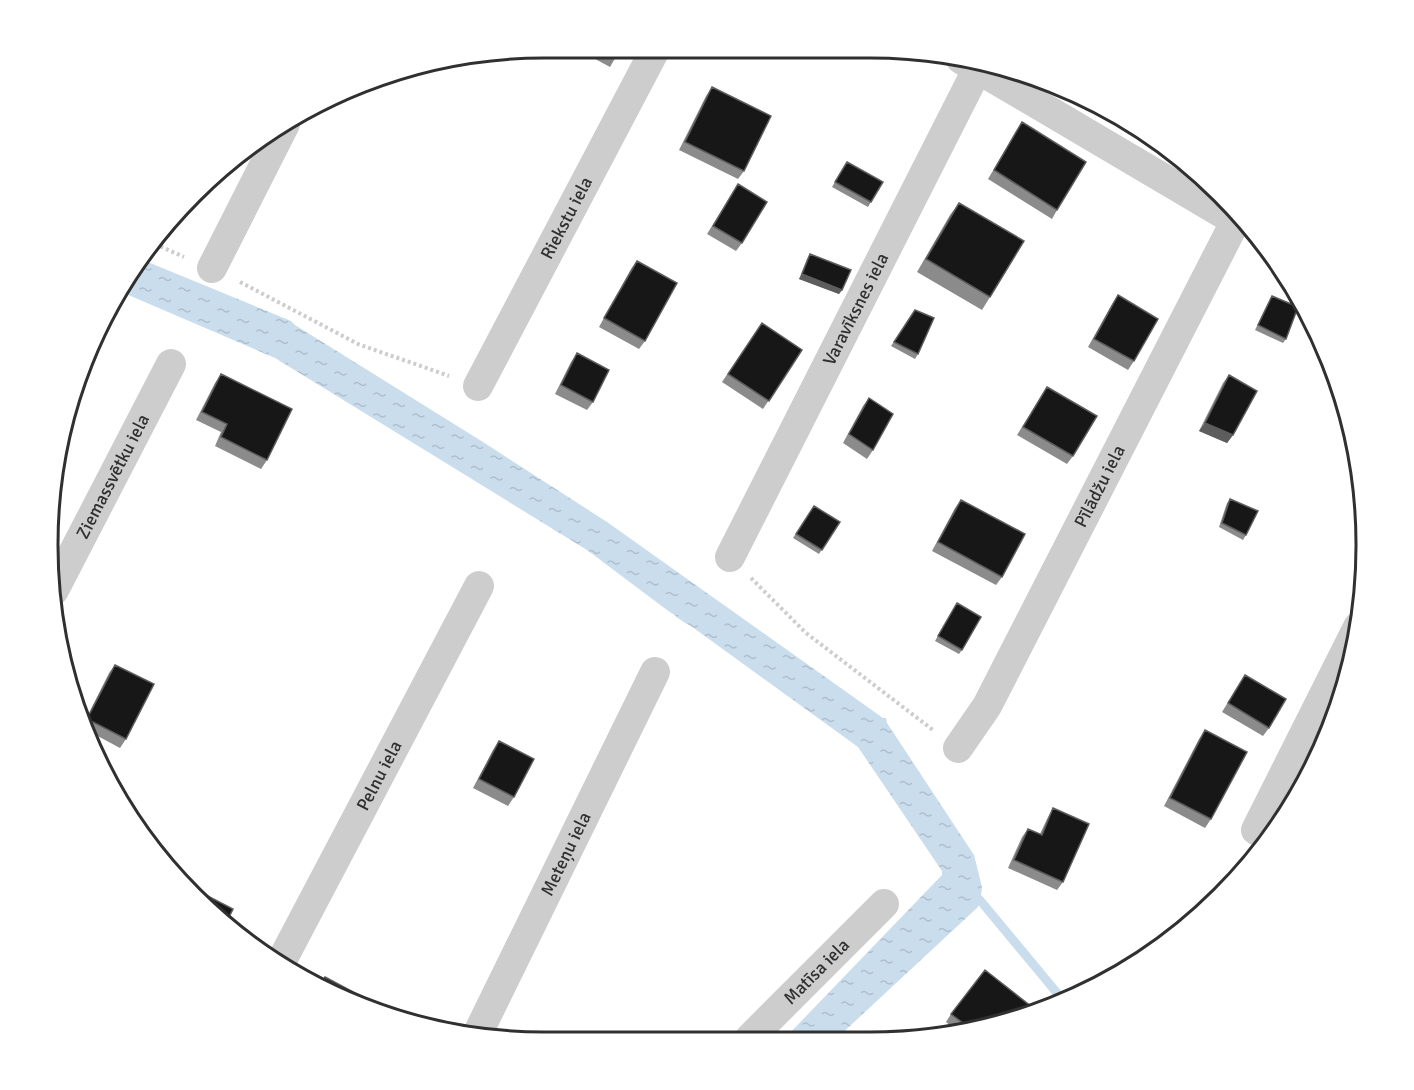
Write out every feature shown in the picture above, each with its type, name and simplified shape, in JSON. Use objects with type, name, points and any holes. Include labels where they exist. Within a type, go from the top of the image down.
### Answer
[{"type":"street","name":"Riekstu iela","points":[[478,386],[650,59]]},
{"type":"street","name":"Varavīksnes iela","points":[[730,557],[970,69]]},
{"type":"street","points":[[992,74],[1226,214]]},
{"type":"street","points":[[212,268],[278,138]]},
{"type":"street","name":"Pīlādžu iela","points":[[958,748],[987,706],[1235,224]]},
{"type":"street","name":"Ziemassvētku iela","points":[[60,578],[171,364]]},
{"type":"street","name":"Pelnu iela","points":[[284,956],[479,586]]},
{"type":"street","points":[[1256,830],[1342,660]]},
{"type":"street","name":"Meteņu iela","points":[[481,1027],[655,672]]},
{"type":"street","name":"Matīsa iela","points":[[757,1031],[884,904]]},
{"type":"path","points":[[161,247],[212,268],[358,344],[478,386]]},
{"type":"path","points":[[730,557],[806,633],[958,748]]},
{"type":"water","points":[[149,263],[291,321],[607,522],[886,718],[887,723],[974,855],[982,887],[978,907],[845,1031],[792,1031],[942,875],[942,871],[858,747],[587,550],[275,358],[128,295]]},
{"type":"building","points":[[712,87],[771,116],[744,171],[685,142]]},
{"type":"building","points":[[1022,122],[1086,162],[1057,210],[994,170]]},
{"type":"building","points":[[847,162],[883,182],[871,202],[835,182]]},
{"type":"building","points":[[738,184],[767,202],[742,243],[713,226]]},
{"type":"building","points":[[959,203],[1024,241],[990,297],[926,259]]},
{"type":"building","points":[[810,254],[851,270],[842,290],[802,274]]},
{"type":"building","points":[[637,261],[677,283],[645,341],[604,318]]},
{"type":"building","points":[[1118,295],[1158,319],[1134,361],[1094,339]]},
{"type":"building","points":[[1272,296],[1291,304],[1296,313],[1286,339],[1258,325]]},
{"type":"building","points":[[915,310],[934,318],[918,354],[894,342]]},
{"type":"building","points":[[762,323],[802,350],[769,401],[728,374]]},
{"type":"building","points":[[577,353],[609,370],[593,402],[561,385]]},
{"type":"building","points":[[221,374],[292,409],[267,460],[221,437],[227,424],[202,412]]},
{"type":"building","points":[[1229,375],[1257,391],[1233,435],[1205,423]]},
{"type":"building","points":[[1047,387],[1097,416],[1073,456],[1023,427]]},
{"type":"building","points":[[869,398],[893,414],[873,450],[849,434]]},
{"type":"building","points":[[1230,499],[1258,511],[1246,535],[1222,523]]},
{"type":"building","points":[[961,500],[1025,534],[1002,577],[938,542]]},
{"type":"building","points":[[814,506],[840,522],[822,550],[796,534]]},
{"type":"building","points":[[957,603],[981,617],[962,650],[938,636]]},
{"type":"building","points":[[115,665],[154,684],[126,739],[92,722],[89,714]]},
{"type":"building","points":[[1245,675],[1286,699],[1269,728],[1228,703]]},
{"type":"building","points":[[1205,730],[1247,752],[1211,819],[1170,798]]},
{"type":"building","points":[[499,741],[534,759],[514,797],[479,779]]},
{"type":"building","points":[[1053,808],[1089,824],[1063,882],[1014,860],[1028,829],[1042,835]]},
{"type":"building","points":[[209,897],[233,909],[230,916]]},
{"type":"building","points":[[985,970],[1029,1004],[962,1022],[951,1014]]},
{"type":"waterway","points":[[979,899],[1057,993]]}]
